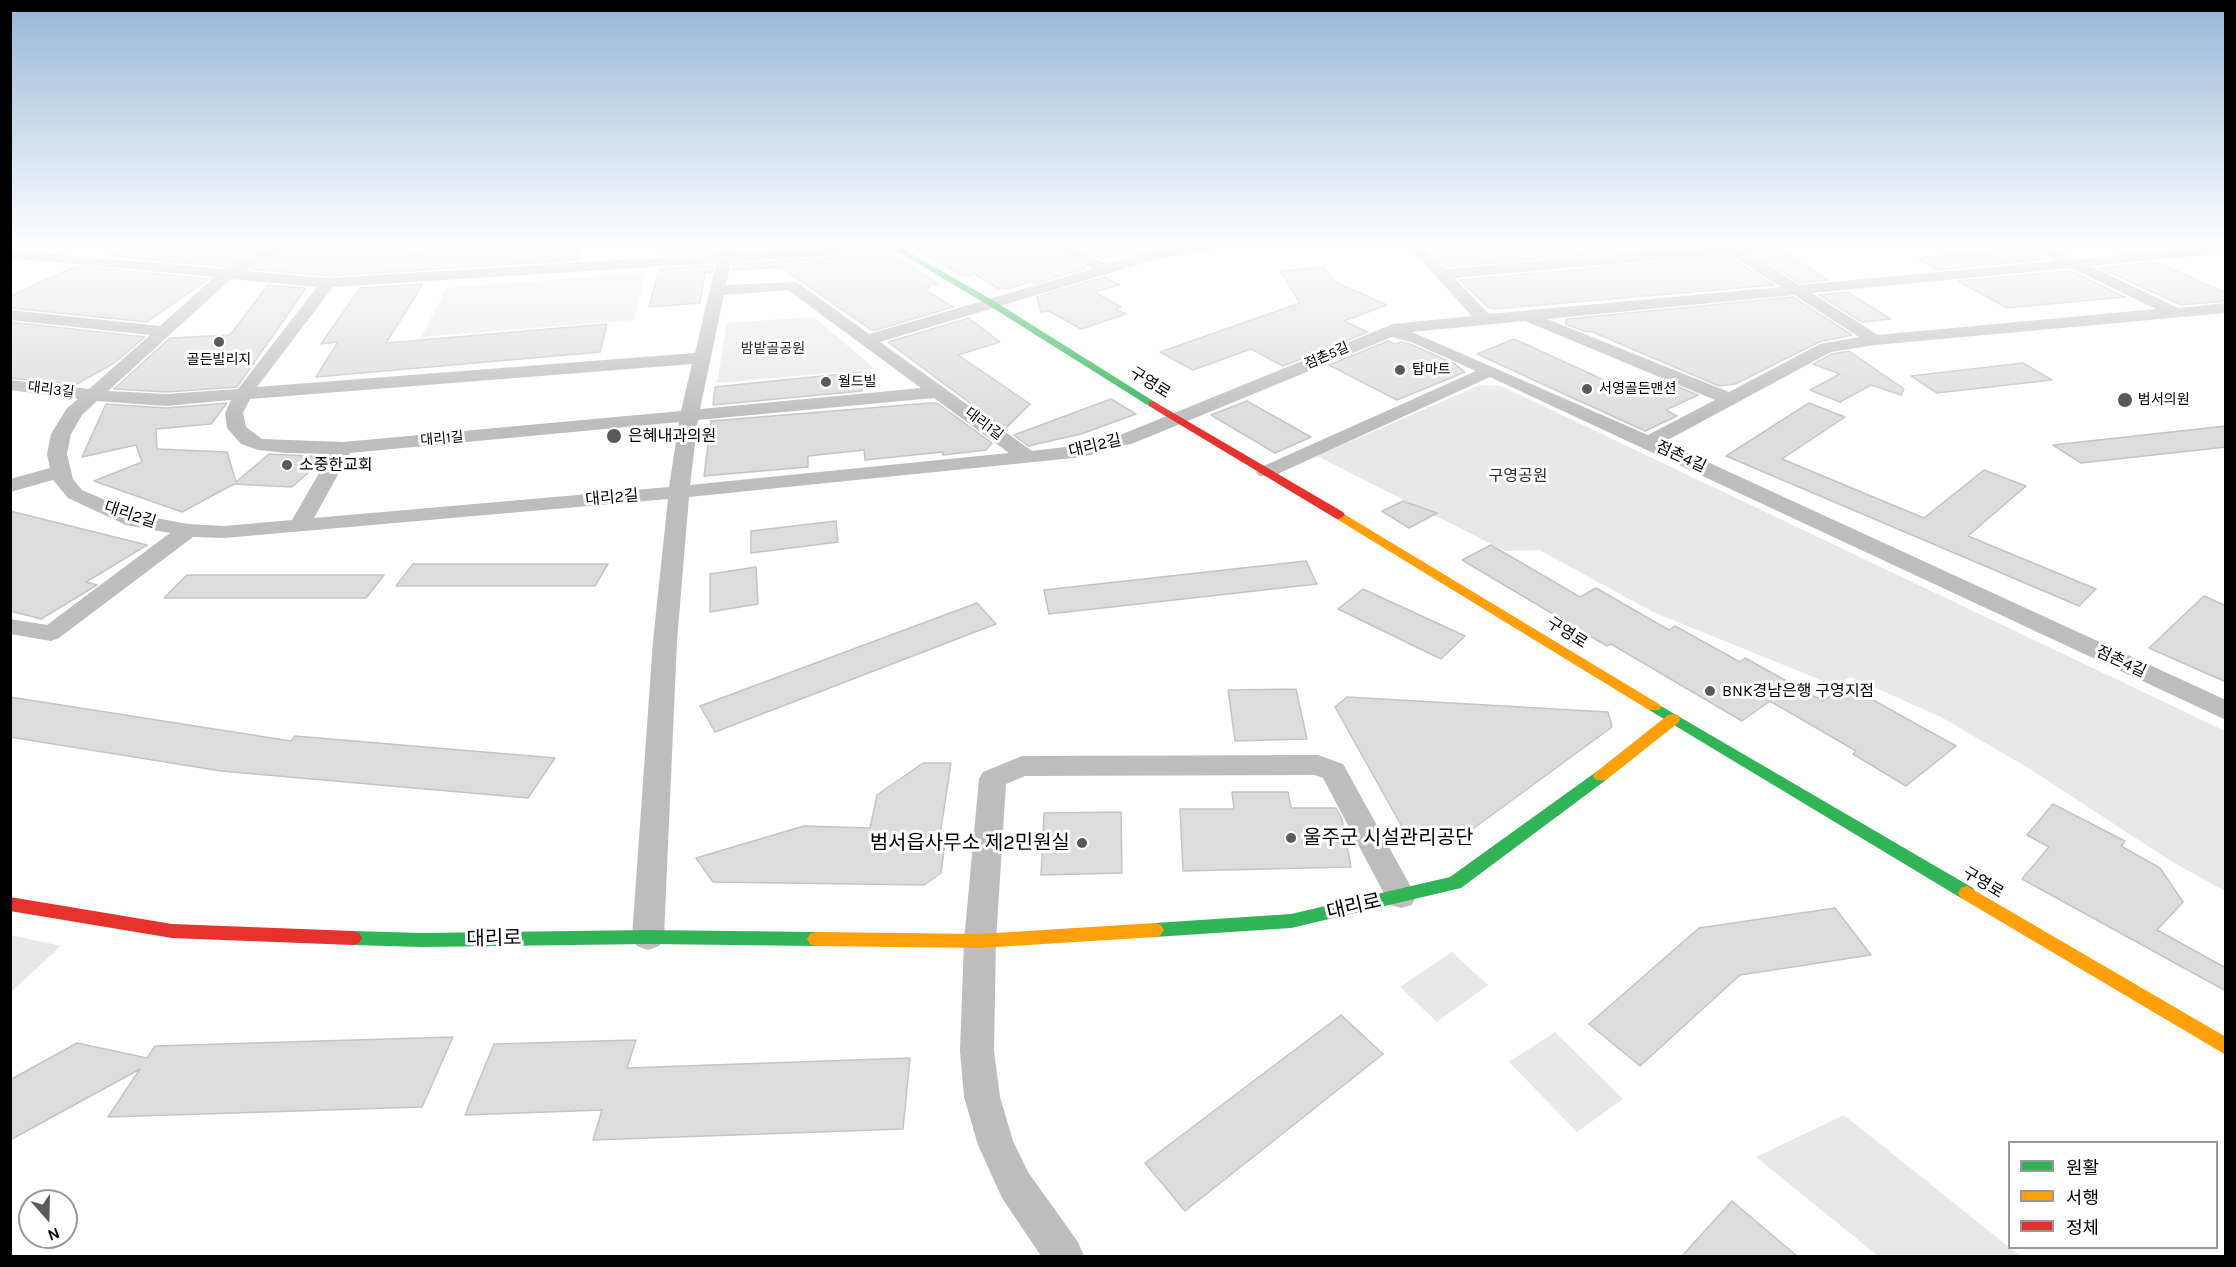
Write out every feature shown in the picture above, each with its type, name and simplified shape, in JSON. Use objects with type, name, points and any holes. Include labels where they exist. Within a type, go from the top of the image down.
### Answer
[{"type":"main road","name":"구영로","points":[[994,305],[1176,419],[1469,592],[1673,719],[2226,1047]]},
{"type":"main road","name":"대리로","points":[[10,904],[172,931],[422,940],[648,937],[980,941],[1291,921],[1455,884],[1555,812],[1673,719]]},
{"type":"street","points":[[10,486],[61,471],[57,454],[61,434],[74,412],[192,305]]},
{"type":"street","points":[[243,394],[312,305]]},
{"type":"street","points":[[648,937],[665,641],[679,492],[689,417],[713,305]]},
{"type":"street","name":"대리1길","points":[[819,305],[1027,457]]},
{"type":"street","points":[[868,340],[984,305]]},
{"type":"street","points":[[1471,305],[1485,320]]},
{"type":"street","name":"점촌5길","points":[[1176,419],[1387,331],[1423,324],[1639,305]]},
{"type":"street","points":[[1820,305],[1875,340]]},
{"type":"street","points":[[2160,305],[2176,313]]},
{"type":"street","name":"점촌4길","points":[[1649,442],[1826,348],[1875,340],[2226,308]]},
{"type":"street","points":[[10,315],[162,331]]},
{"type":"street","points":[[1527,316],[1731,400]]},
{"type":"street","points":[[1387,331],[1417,338],[1649,442]]},
{"type":"street","points":[[92,395],[166,400],[702,358]]},
{"type":"street","points":[[1266,472],[1490,370]]},
{"type":"street","name":"대리3길","points":[[10,385],[92,395]]},
{"type":"street","name":"대리1길","points":[[243,394],[234,413],[237,428],[248,440],[258,444],[286,447],[343,448],[940,392]]},
{"type":"street","name":"대리2길","points":[[61,471],[63,480],[75,494],[134,520],[188,530],[224,532],[679,492],[1083,451],[1127,439],[1176,419]]},
{"type":"street","name":"점촌4길","points":[[1649,442],[2226,711]]},
{"type":"street","points":[[299,526],[343,448]]},
{"type":"street","points":[[10,626],[51,633],[188,530]]},
{"type":"street","points":[[1064,1257],[1015,1185],[996,1145],[982,1097],[977,1051],[980,941],[993,778],[1022,766],[1318,765],[1333,771],[1401,896]]},
{"type":"green space","points":[[438,305],[637,305],[634,320],[421,337]]},
{"type":"green space","name":"밤밭골공원","points":[[814,317],[875,369],[717,383],[727,323]]},
{"type":"green space","name":"구영공원","points":[[1480,385],[1501,386],[2225,731],[2225,891],[2169,860],[2030,769],[1941,717],[1851,677],[1833,685],[1653,612],[1539,550],[1505,551],[1317,456]]},
{"type":"green space","points":[[10,935],[61,946],[11,992]]},
{"type":"green space","points":[[1452,952],[1488,985],[1437,1022],[1400,987]]},
{"type":"green space","points":[[1555,1032],[1623,1099],[1577,1132],[1509,1062]]},
{"type":"green space","points":[[1844,1115],[2008,1246],[2008,1249],[2021,1256],[1878,1256],[1756,1157]]},
{"type":"building","points":[[10,305],[171,305],[147,322],[10,308]]},
{"type":"building","points":[[253,305],[294,305],[237,387],[166,392],[114,389],[170,338],[230,335]]},
{"type":"building","points":[[348,305],[410,305],[386,343],[607,324],[600,352],[316,377],[338,342],[321,344]]},
{"type":"building","points":[[835,305],[950,305],[953,307],[873,331]]},
{"type":"building","points":[[1039,305],[1118,305],[1121,307],[1116,309],[1126,314],[1081,329],[1049,311],[1041,312]]},
{"type":"building","points":[[1294,305],[1387,305],[1344,321],[1368,332],[1283,366],[1251,349],[1193,370],[1160,352]]},
{"type":"building","points":[[1486,305],[1538,305],[1493,309]]},
{"type":"building","points":[[1710,305],[1806,305],[1852,335],[1819,342],[1735,384],[1719,386],[1590,331],[1565,324],[1567,319]]},
{"type":"building","points":[[1835,305],[1868,305],[1891,319],[1862,322]]},
{"type":"building","points":[[2002,305],[2038,305],[2007,308]]},
{"type":"building","points":[[969,318],[1000,342],[958,355],[1030,404],[1005,429],[888,342]]},
{"type":"building","points":[[10,322],[145,337],[114,363],[75,385],[10,378]]},
{"type":"building","name":"서영골든맨션","points":[[1514,339],[1637,395],[1666,382],[1698,395],[1666,410],[1677,416],[1645,431],[1477,354]]},
{"type":"building","name":"탑마트","points":[[1388,341],[1394,344],[1401,342],[1410,344],[1455,364],[1465,372],[1397,400],[1329,365]]},
{"type":"building","points":[[1849,351],[1904,389],[1901,395],[1871,385],[1840,402],[1810,390],[1840,374],[1813,364],[1832,354]]},
{"type":"building","points":[[2023,363],[2052,380],[1937,393],[1911,376]]},
{"type":"building","points":[[861,372],[862,391],[713,405],[715,387]]},
{"type":"building","points":[[1111,399],[1136,414],[1081,434],[1028,446],[1014,435]]},
{"type":"building","points":[[1247,401],[1311,437],[1275,453],[1211,415]]},
{"type":"building","points":[[227,403],[211,424],[156,429],[157,449],[227,452],[236,482],[269,454],[326,457],[292,487],[234,484],[182,512],[94,481],[142,462],[136,445],[82,457],[106,404],[166,408]]},
{"type":"building","points":[[937,403],[992,443],[986,450],[943,455],[943,452],[865,460],[864,450],[808,456],[808,467],[704,476],[711,421]]},
{"type":"building","points":[[1809,403],[1845,417],[1782,459],[1924,518],[1984,470],[2026,486],[1968,536],[2096,589],[2079,606],[1726,456]]},
{"type":"building","points":[[2226,426],[2226,447],[2081,463],[2053,445]]},
{"type":"building","points":[[1403,501],[1437,513],[1409,528],[1382,511]]},
{"type":"building","points":[[10,511],[147,545],[86,582],[97,585],[41,619],[10,611]]},
{"type":"building","points":[[836,521],[838,542],[751,553],[751,531]]},
{"type":"building","points":[[1491,545],[1580,597],[1596,588],[1669,630],[1675,626],[1740,662],[1745,658],[1823,701],[1846,685],[1956,746],[1906,786],[1853,754],[1856,751],[1770,701],[1742,721],[1611,644],[1607,646],[1462,560]]},
{"type":"building","points":[[1306,561],[1317,584],[1049,614],[1044,590]]},
{"type":"building","points":[[413,564],[608,564],[595,586],[396,586]]},
{"type":"building","points":[[756,567],[758,604],[710,612],[710,574]]},
{"type":"building","points":[[187,575],[384,575],[366,598],[164,598]]},
{"type":"building","points":[[1363,589],[1465,636],[1441,659],[1338,609]]},
{"type":"building","points":[[2204,596],[2226,606],[2226,682],[2149,648]]},
{"type":"building","points":[[977,603],[996,624],[715,732],[700,706]]},
{"type":"building","points":[[1296,689],[1307,739],[1235,741],[1228,690]]},
{"type":"building","points":[[10,697],[291,741],[295,736],[555,758],[528,798],[221,771],[10,737]]},
{"type":"building","points":[[1347,697],[1608,712],[1612,727],[1448,847],[1410,841],[1335,707]]},
{"type":"building","points":[[923,763],[951,763],[940,835],[946,835],[941,873],[924,885],[713,882],[696,858],[804,826],[870,828],[877,795]]},
{"type":"building","name":"울주군 시설관리공단","points":[[1232,792],[1288,792],[1291,808],[1336,808],[1342,819],[1351,867],[1183,871],[1180,809],[1234,809]]},
{"type":"building","points":[[2053,804],[2125,841],[2121,846],[2160,868],[2183,902],[2157,930],[2226,968],[2226,991],[2022,879],[2049,847],[2027,835]]},
{"type":"building","name":"범서읍사무소 제2민원실","points":[[1121,812],[1122,873],[1041,875],[1044,813]]},
{"type":"building","points":[[1835,908],[1871,955],[1740,975],[1640,1066],[1589,1024],[1699,928]]},
{"type":"building","points":[[1341,1015],[1383,1054],[1185,1211],[1145,1163]]},
{"type":"building","points":[[453,1037],[422,1107],[108,1117],[140,1069],[10,1140],[10,1080],[77,1043],[147,1058],[155,1046]]},
{"type":"building","points":[[636,1040],[627,1068],[910,1058],[903,1129],[593,1140],[602,1110],[465,1115],[494,1044]]},
{"type":"building","points":[[1732,1201],[1798,1257],[1681,1257]]},
{"type":"traffic: fast","points":[[994,305],[1153,404]]},
{"type":"traffic: fast","points":[[1654,707],[1967,893]]},
{"type":"traffic: fast","points":[[1155,930],[1291,921],[1455,883],[1601,776]]},
{"type":"traffic: fast","points":[[353,938],[422,940],[648,937],[816,939]]},
{"type":"traffic: slow","points":[[1339,515],[1654,707]]},
{"type":"traffic: slow","points":[[1601,776],[1673,719]]},
{"type":"traffic: slow","points":[[1967,893],[2226,1047]]},
{"type":"traffic: slow","points":[[816,939],[980,941],[1155,930]]},
{"type":"traffic: jam","points":[[1153,404],[1339,515]]},
{"type":"traffic: jam","points":[[10,904],[172,931],[353,938]]},
{"type":"place","name":"골든빌리지","points":[[219,342]]},
{"type":"place","name":"탑마트","points":[[1400,370]]},
{"type":"place","name":"월드빌","points":[[826,382]]},
{"type":"place","name":"서영골든맨션","points":[[1587,389]]},
{"type":"place","name":"범서의원","points":[[2125,400]]},
{"type":"place","name":"은혜내과의원","points":[[614,436]]},
{"type":"place","name":"소중한교회","points":[[287,465]]},
{"type":"place","name":"BNK경남은행 구영지점","points":[[1710,691]]},
{"type":"place","name":"울주군 시설관리공단","points":[[1291,838]]},
{"type":"place","name":"범서읍사무소 제2민원실","points":[[1082,843]]}]
